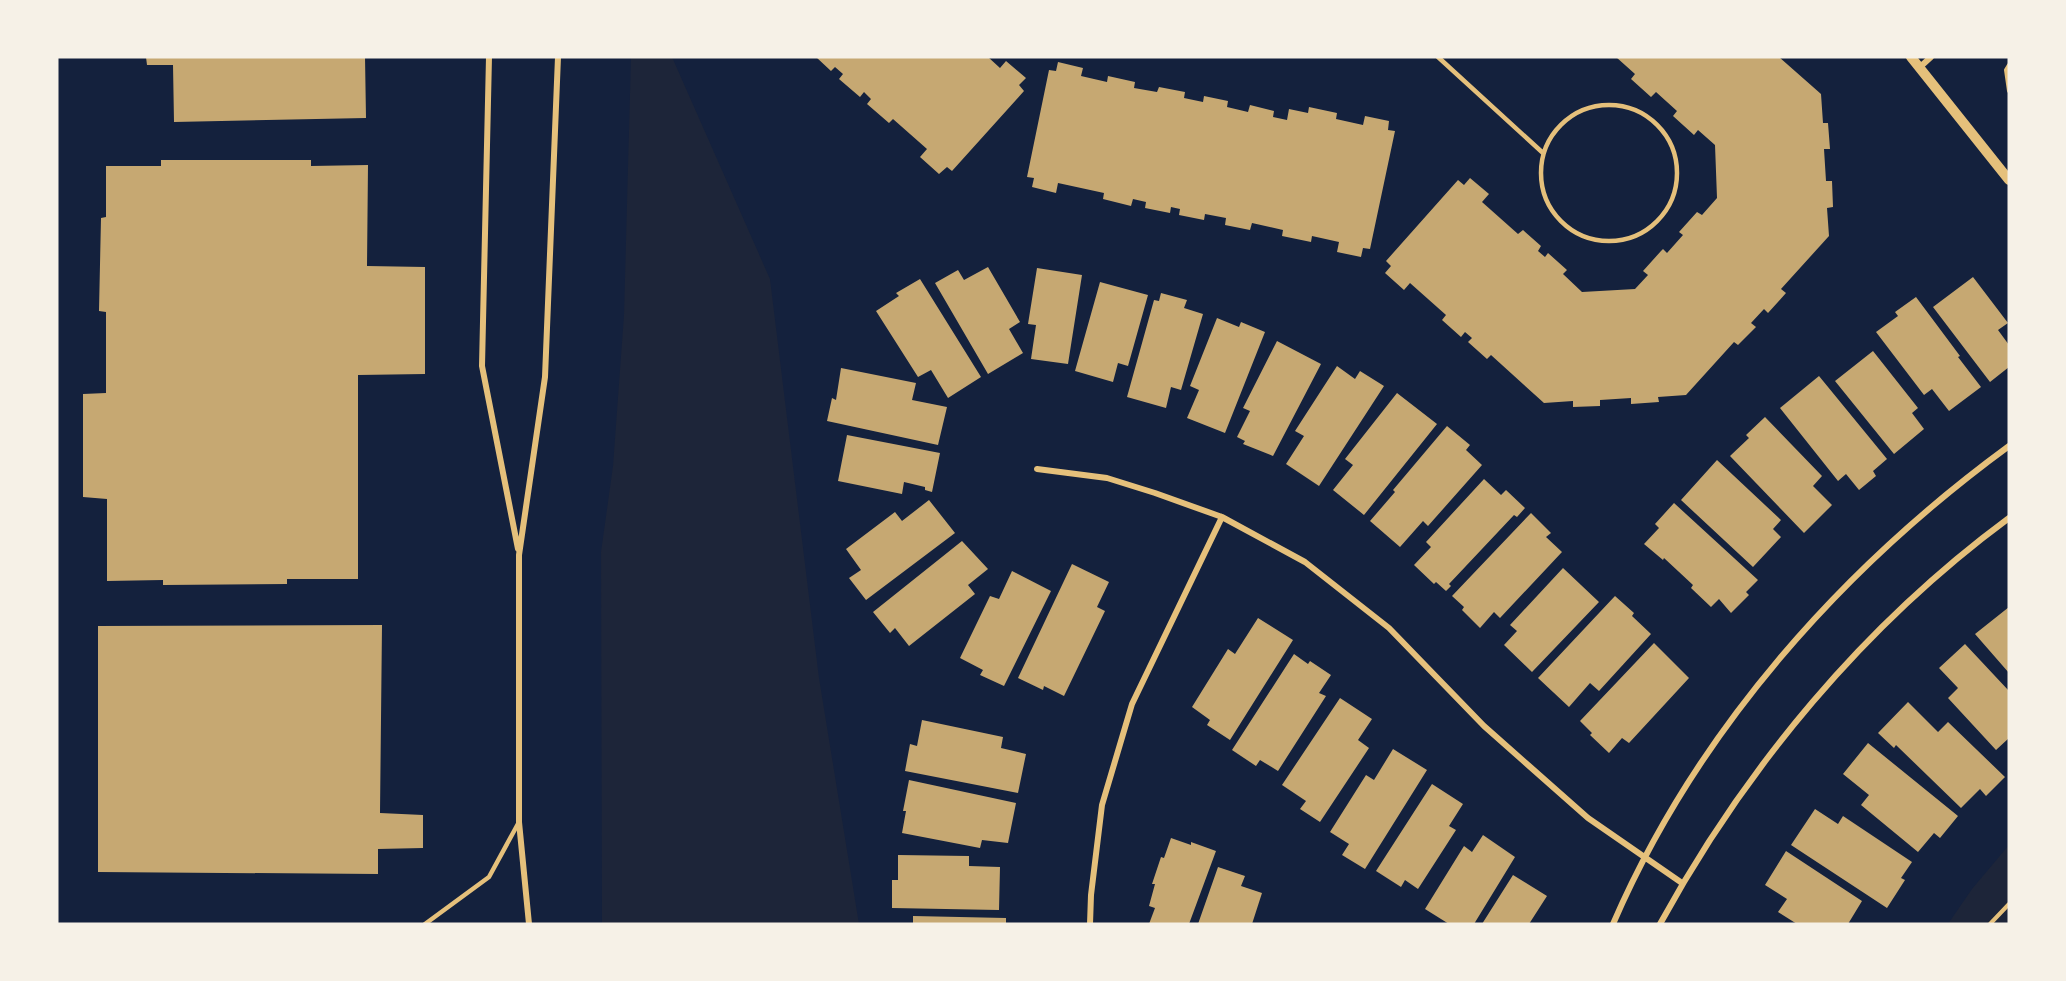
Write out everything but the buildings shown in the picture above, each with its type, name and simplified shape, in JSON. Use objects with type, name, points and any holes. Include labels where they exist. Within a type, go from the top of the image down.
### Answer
[{"type":"street","points":[[489,57],[482,366],[519,555]]},
{"type":"street","points":[[529,924],[519,822],[519,555],[545,377],[558,57]]},
{"type":"street","points":[[1911,57],[2009,180]]},
{"type":"street","points":[[1920,66],[1931,57]]},
{"type":"street","points":[[1613,924],[1676,803],[1748,698],[1792,644],[1838,593],[1887,545],[1939,500],[2009,446]]},
{"type":"street","points":[[1037,469],[1107,478],[1222,517],[1305,562],[1389,628],[1484,726],[1588,818],[1682,883]]},
{"type":"street","points":[[1090,924],[1091,895],[1102,805],[1132,704],[1222,517]]},
{"type":"street","points":[[1660,924],[1682,883],[1726,814],[1775,747],[1828,683],[1930,581],[2009,518]]},
{"type":"lane","points":[[1438,57],[1543,153]]},
{"type":"lane","points":[[1614,105],[1643,114],[1665,135],[1677,163],[1674,193],[1659,220],[1634,237],[1604,241],[1574,233],[1552,212],[1541,183],[1543,153],[1558,126],[1583,109],[1614,105]]},
{"type":"lane","points":[[425,924],[489,877],[519,822]]},
{"type":"path","points":[[2009,65],[2006,70],[2009,91]]},
{"type":"path","points":[[1990,924],[2009,904]]},
{"type":"shaded area","points":[[631,57],[672,57],[770,279],[819,678],[859,924],[602,924],[601,552],[613,466],[624,315]]},
{"type":"shaded area","points":[[2009,845],[2009,924],[1948,924],[1972,889]]}]
